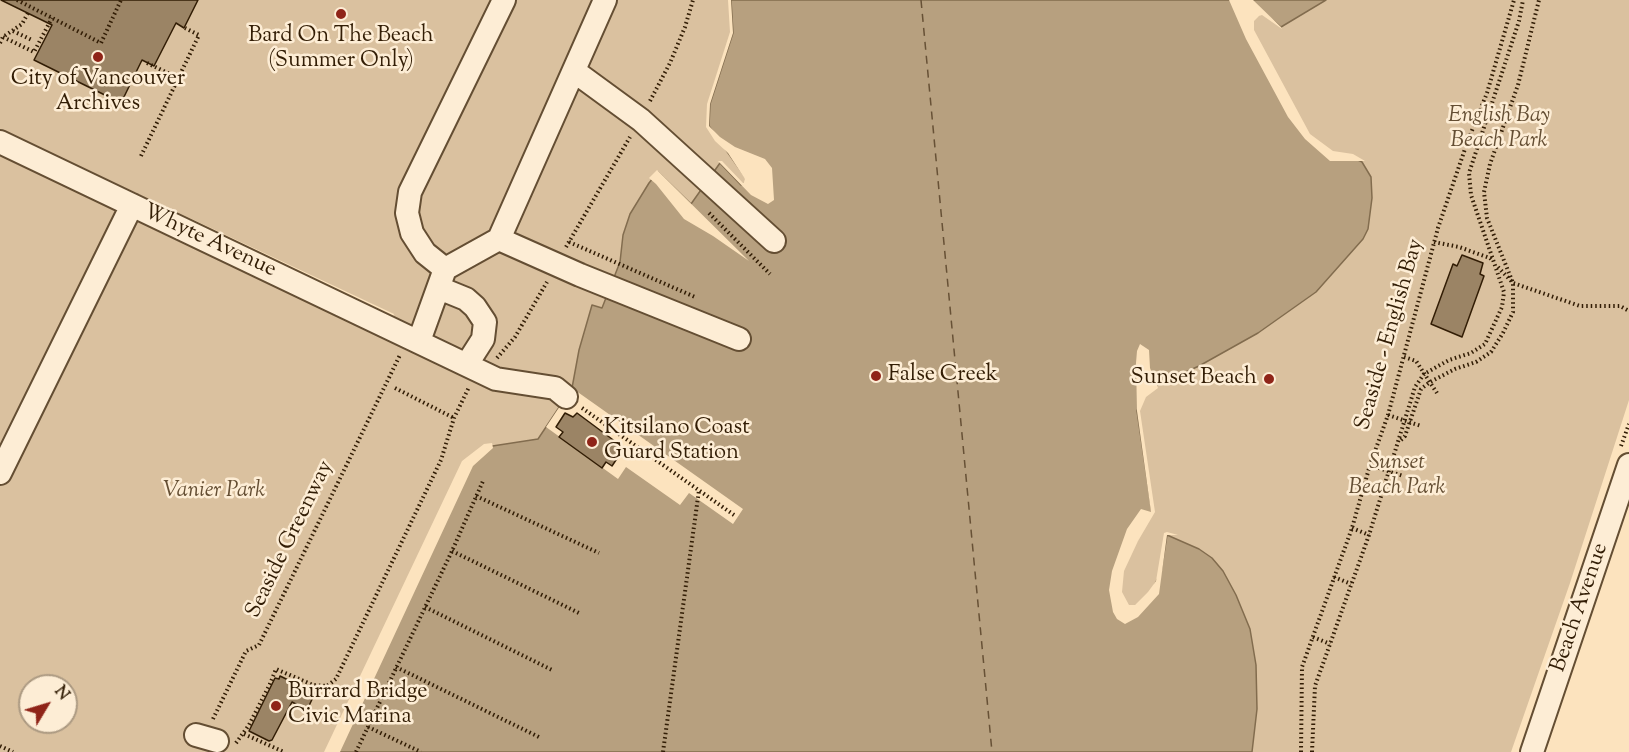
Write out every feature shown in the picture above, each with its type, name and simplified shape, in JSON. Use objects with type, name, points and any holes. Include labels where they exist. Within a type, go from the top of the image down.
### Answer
[{"type":"street","points":[[474,368],[483,339],[485,322],[475,307],[442,278],[412,233],[407,213],[410,192],[504,0]]},
{"type":"street","points":[[413,339],[442,278],[499,239],[605,0]]},
{"type":"street","points":[[573,71],[640,120],[774,242]]},
{"type":"street","name":"Whyte Avenue","points":[[0,142],[496,379],[555,388],[566,397]]},
{"type":"street","points":[[0,473],[132,205]]},
{"type":"street","points":[[499,239],[580,275],[739,339]]},
{"type":"street","name":"Beach Avenue","points":[[1532,752],[1629,465]]},
{"type":"path","points":[[17,0],[100,43],[121,0]]},
{"type":"path","points":[[652,98],[670,63],[693,0]]},
{"type":"path","name":"Seaside - English Bay","points":[[1301,752],[1302,667],[1352,528],[1370,465],[1388,415],[1434,242],[1467,143],[1487,93],[1514,0]]},
{"type":"path","points":[[1312,752],[1315,686],[1369,535],[1400,440],[1399,434],[1418,381],[1424,374],[1449,360],[1472,353],[1485,344],[1502,307],[1504,292],[1471,195],[1469,173],[1519,21],[1522,0]]},
{"type":"path","points":[[1400,440],[1405,436],[1421,389],[1430,381],[1476,362],[1491,352],[1513,312],[1513,283],[1487,218],[1484,192],[1490,164],[1518,85],[1539,0]]},
{"type":"path","points":[[0,43],[3,37],[22,24],[28,14]]},
{"type":"path","points":[[3,37],[34,52],[52,18]]},
{"type":"path","points":[[141,156],[199,35],[185,28]]},
{"type":"path","points":[[12,31],[32,40]]},
{"type":"path","points":[[147,63],[178,78]]},
{"type":"path","points":[[630,138],[569,243],[698,298]]},
{"type":"path","points":[[706,210],[770,274]]},
{"type":"path","points":[[1434,242],[1459,247],[1490,258],[1513,283],[1580,306],[1629,304]]},
{"type":"path","points":[[284,752],[244,734],[276,669],[313,685],[327,686],[336,679],[441,459],[454,418],[468,390],[474,368],[501,354],[515,337],[546,285]]},
{"type":"path","points":[[1620,306],[1629,311]]},
{"type":"path","name":"Seaside Greenway","points":[[244,734],[238,742],[212,740],[246,651],[259,645],[413,339]]},
{"type":"path","points":[[1404,357],[1416,361],[1437,393]]},
{"type":"path","points":[[395,388],[454,418]]},
{"type":"path","points":[[566,397],[734,515]]},
{"type":"path","points":[[1388,415],[1421,426]]},
{"type":"path","points":[[1370,465],[1403,476]]},
{"type":"path","points":[[356,752],[483,482]]},
{"type":"path","points":[[663,752],[699,490]]},
{"type":"path","points":[[476,496],[599,553]]},
{"type":"path","points":[[1352,528],[1369,535]]},
{"type":"path","points":[[452,551],[579,613]]},
{"type":"path","points":[[1334,578],[1351,584]]},
{"type":"path","points":[[425,607],[552,670]]},
{"type":"path","points":[[1312,637],[1330,644]]},
{"type":"path","points":[[396,667],[541,738]]},
{"type":"path","points":[[368,727],[421,752]]},
{"type":"path","points":[[0,746],[13,752]]},
{"type":"green space","name":"Vanier Park","points":[[0,0],[731,0],[733,33],[710,104],[747,183],[691,204],[658,173],[649,183],[623,235],[620,262],[602,309],[592,305],[579,350],[572,388],[538,439],[486,447],[327,752],[0,752],[0,153],[388,337],[394,314],[0,129]]},
{"type":"green space","name":"Sunset Beach Park","points":[[1326,0],[1629,0],[1629,400],[1570,583],[1511,752],[1252,752],[1257,709],[1256,665],[1250,629],[1161,572],[1159,582],[1132,609],[1121,600],[1121,570],[1151,512],[1137,411],[1143,395],[1157,385],[1199,366],[1258,333],[1316,292],[1372,198],[1371,177],[1362,162],[1332,154],[1307,136],[1251,31],[1252,19],[1263,12],[1281,27]]},
{"type":"shaded area","name":"False Creek","points":[[731,0],[1326,0],[1281,27],[1263,12],[1252,19],[1251,31],[1307,136],[1332,154],[1352,157],[1362,162],[1371,177],[1372,198],[1368,229],[1363,239],[1316,292],[1258,333],[1199,366],[1157,385],[1143,395],[1137,411],[1152,512],[1121,570],[1121,600],[1132,609],[1150,594],[1161,572],[1167,535],[1199,549],[1212,558],[1223,571],[1250,629],[1256,665],[1257,709],[1252,752],[327,752],[465,462],[486,447],[538,439],[572,388],[579,350],[592,305],[602,308],[620,262],[623,235],[630,214],[649,183],[658,172],[691,204],[720,163],[741,185],[748,181],[709,126],[710,104],[733,33]]},
{"type":"pier","points":[[728,0],[731,0],[733,33],[710,104],[709,126],[735,147],[765,159],[772,168],[774,200],[768,204],[751,195],[718,161],[722,161],[744,182],[745,179],[728,153],[715,141],[706,127],[707,104],[730,32]]},
{"type":"pier","points":[[1229,0],[1253,0],[1281,27],[1282,29],[1262,15],[1254,21],[1254,30],[1310,134],[1333,151],[1353,154],[1365,161],[1330,161],[1305,139],[1288,117],[1246,39]]},
{"type":"pier","points":[[657,170],[749,261],[684,219],[649,178]]},
{"type":"pier","points":[[1140,344],[1149,350],[1150,368],[1158,388],[1146,397],[1140,411],[1155,512],[1124,571],[1122,592],[1129,605],[1135,605],[1156,581],[1164,533],[1178,535],[1167,535],[1159,594],[1138,617],[1125,624],[1117,619],[1113,612],[1109,590],[1112,571],[1127,529],[1141,509],[1151,512],[1137,411],[1136,363]]},
{"type":"pier","points":[[572,388],[743,509],[733,524],[689,493],[680,505],[626,467],[618,479],[546,427]]},
{"type":"pier","points":[[492,443],[493,448],[473,466],[340,752],[324,752],[462,461],[484,444]]},
{"type":"building","points":[[1,0],[198,0],[184,28],[176,23],[154,66],[142,60],[121,103],[34,60],[52,25]]},
{"type":"building","points":[[1462,255],[1483,263],[1480,274],[1484,276],[1462,337],[1431,324],[1453,264],[1457,266]]},
{"type":"building","name":"Kitsilano Coast Guard Station","points":[[565,413],[573,417],[577,413],[624,448],[612,466],[606,462],[602,468],[559,437],[563,432],[556,427]]},
{"type":"building","name":"Burrard Bridge Civic Marina","points":[[280,676],[315,693],[307,710],[292,702],[272,740],[269,741],[249,731],[275,678],[279,679]]},
{"type":"ferry route","points":[[921,0],[992,752]]},
{"type":"place","name":"Bard On The Beach (Summer Only)","points":[[341,14]]},
{"type":"place","name":"City of Vancouver Archives","points":[[98,57]]},
{"type":"place","name":"False Creek","points":[[876,376]]},
{"type":"place","name":"Sunset Beach","points":[[1269,379]]},
{"type":"place","name":"Kitsilano Coast Guard Station","points":[[592,442]]},
{"type":"place","name":"Burrard Bridge Civic Marina","points":[[276,706]]},
{"type":"park label","name":"English Bay Beach Park","points":[[1499,130]]}]
